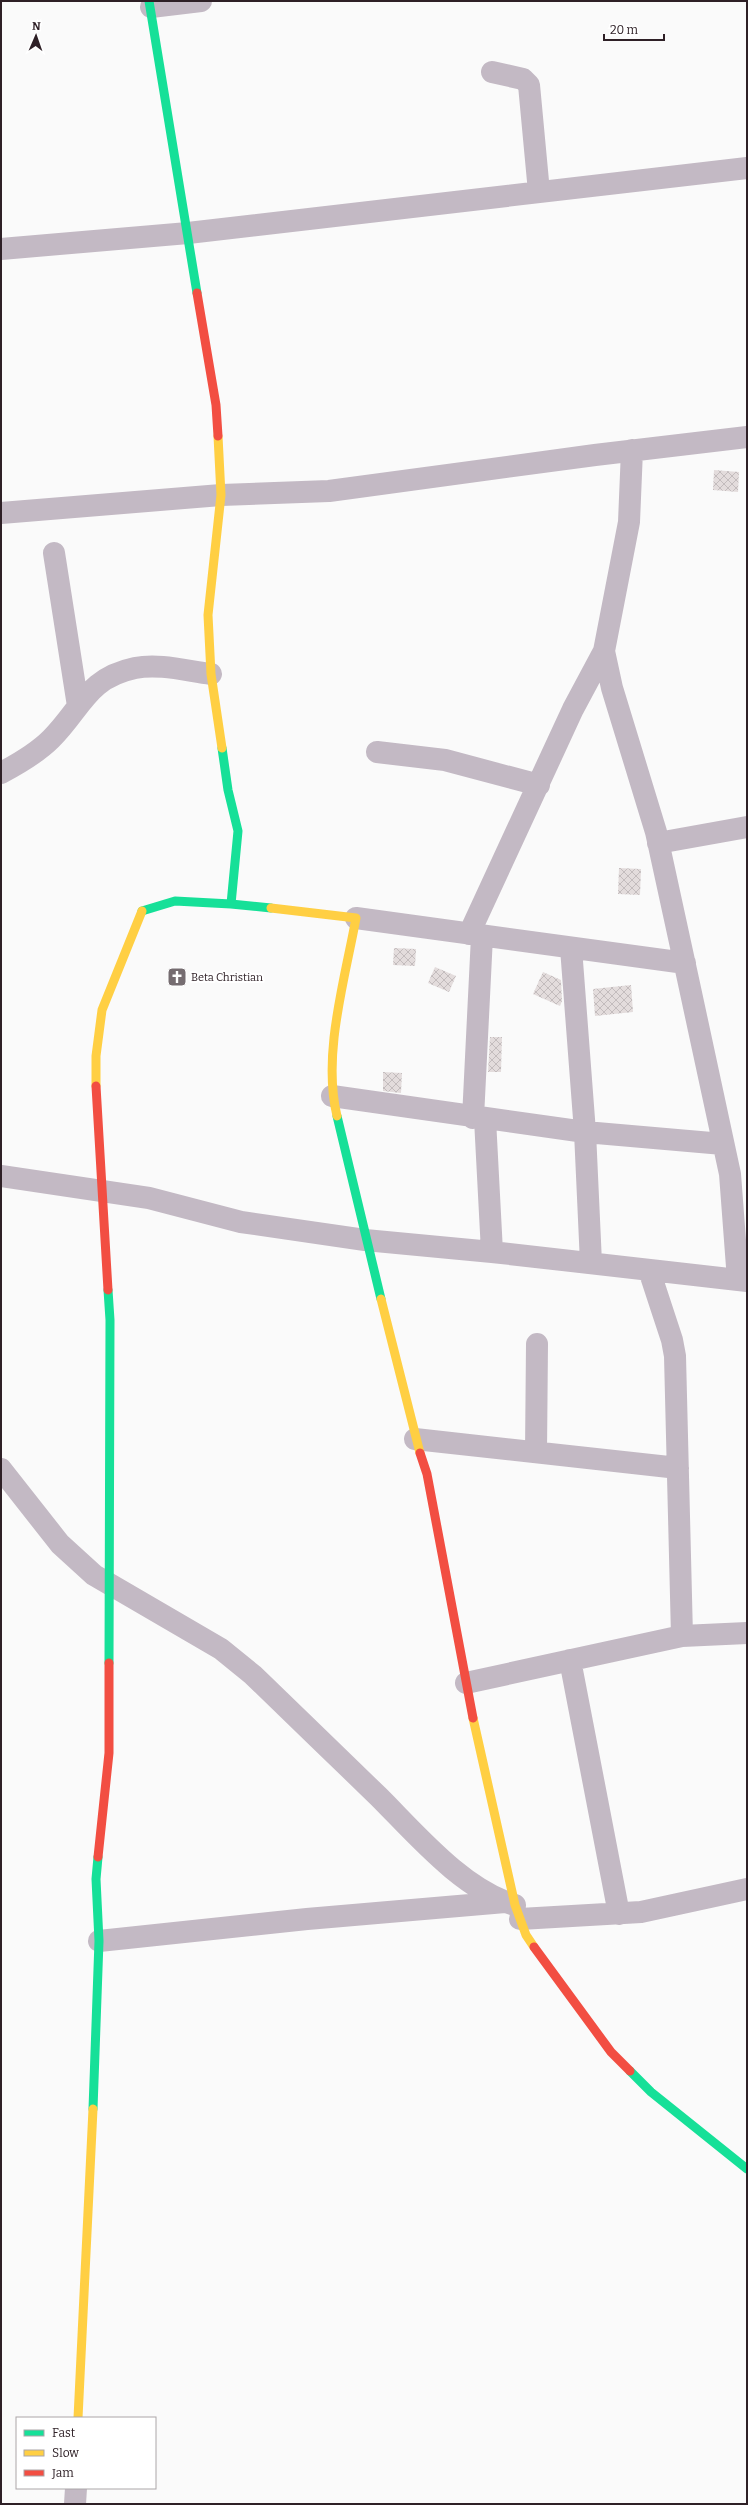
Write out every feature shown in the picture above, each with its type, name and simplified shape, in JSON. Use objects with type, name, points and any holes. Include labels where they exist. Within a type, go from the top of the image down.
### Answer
[{"type":"street","points":[[201,1],[150,4],[216,405],[221,496],[214,546],[208,616],[211,674],[228,790],[238,831],[231,904]]},
{"type":"street","points":[[492,72],[523,79],[529,85],[539,192]]},
{"type":"street","points":[[1,249],[188,233],[747,168]]},
{"type":"street","points":[[1,513],[221,496],[329,491],[632,450],[747,437]]},
{"type":"street","points":[[492,1252],[479,1118],[476,935],[498,866],[539,785],[573,709],[604,651],[629,522],[632,450]]},
{"type":"street","points":[[54,553],[78,706]]},
{"type":"street","points":[[1,1176],[149,1198],[241,1222],[365,1240],[492,1252],[743,1280],[732,1196],[723,1144],[685,963],[658,843],[612,688],[604,651]]},
{"type":"street","points":[[1,773],[51,739],[95,685],[108,676],[136,668],[156,667],[211,674]]},
{"type":"street","points":[[377,752],[445,760],[539,785]]},
{"type":"street","points":[[658,843],[747,828]]},
{"type":"street","points":[[78,2417],[82,2313],[92,2144],[99,1941],[96,1879],[108,1753],[110,1584],[110,1320],[103,1191],[96,1101],[96,1056],[102,1010],[140,914],[148,907],[175,901],[231,904],[356,918],[685,963]]},
{"type":"street","points":[[356,918],[335,1031],[332,1096],[365,1240],[415,1439],[427,1474],[466,1683],[513,1909],[536,1951],[611,2052],[651,2092],[747,2169]]},
{"type":"street","points":[[571,948],[585,1132],[591,1263]]},
{"type":"street","points":[[332,1096],[585,1132],[723,1144]]},
{"type":"street","points":[[649,1270],[672,1340],[675,1356],[682,1636]]},
{"type":"street","points":[[536,1452],[537,1344]]},
{"type":"street","points":[[415,1439],[678,1468]]},
{"type":"street","points":[[1,1469],[60,1544],[94,1575],[221,1649],[253,1675],[440,1857],[474,1885],[513,1909]]},
{"type":"street","points":[[466,1683],[682,1636],[747,1633]]},
{"type":"street","points":[[570,1660],[619,1914]]},
{"type":"street","points":[[99,1941],[307,1919],[513,1909],[619,1914],[641,1912],[747,1889]]},
{"type":"street","points":[[75,2504],[76,2489]]},
{"type":"building","points":[[714,470],[739,472],[738,492],[713,490]]},
{"type":"building","points":[[619,868],[641,869],[640,895],[618,894]]},
{"type":"building","points":[[394,948],[416,949],[415,966],[393,965]]},
{"type":"building","points":[[435,967],[456,976],[449,992],[428,983]]},
{"type":"building","points":[[543,972],[561,980],[562,1001],[560,1006],[533,994]]},
{"type":"building","points":[[631,985],[633,1012],[595,1016],[593,989]]},
{"type":"building","points":[[490,1037],[502,1037],[501,1072],[488,1072]]},
{"type":"building","points":[[383,1072],[402,1073],[401,1093],[383,1091]]},
{"type":"traffic: fast","points":[[149,1],[197,293]]},
{"type":"traffic: fast","points":[[222,748],[228,790],[238,831],[231,904],[271,908]]},
{"type":"traffic: fast","points":[[142,911],[175,901],[231,904]]},
{"type":"traffic: fast","points":[[337,1116],[381,1299]]},
{"type":"traffic: fast","points":[[108,1290],[110,1320],[109,1663]]},
{"type":"traffic: fast","points":[[93,2109],[99,1941],[96,1879],[98,1857]]},
{"type":"traffic: fast","points":[[630,2071],[651,2092],[747,2169]]},
{"type":"traffic: slow","points":[[218,436],[221,495],[208,615],[211,674],[222,748]]},
{"type":"traffic: slow","points":[[271,908],[356,918],[341,991],[334,1043],[332,1068],[333,1092],[337,1116]]},
{"type":"traffic: slow","points":[[96,1086],[96,1056],[102,1010],[142,911]]},
{"type":"traffic: slow","points":[[381,1299],[420,1453]]},
{"type":"traffic: slow","points":[[473,1718],[515,1905],[526,1935],[534,1947]]},
{"type":"traffic: slow","points":[[78,2417],[93,2109]]},
{"type":"traffic: jam","points":[[197,293],[216,405],[218,436]]},
{"type":"traffic: jam","points":[[96,1086],[108,1290]]},
{"type":"traffic: jam","points":[[420,1453],[427,1474],[473,1718]]},
{"type":"traffic: jam","points":[[98,1857],[109,1753],[109,1663]]},
{"type":"traffic: jam","points":[[534,1947],[611,2052],[630,2071]]},
{"type":"place","name":"Beta Christian","points":[[177,977]]}]
